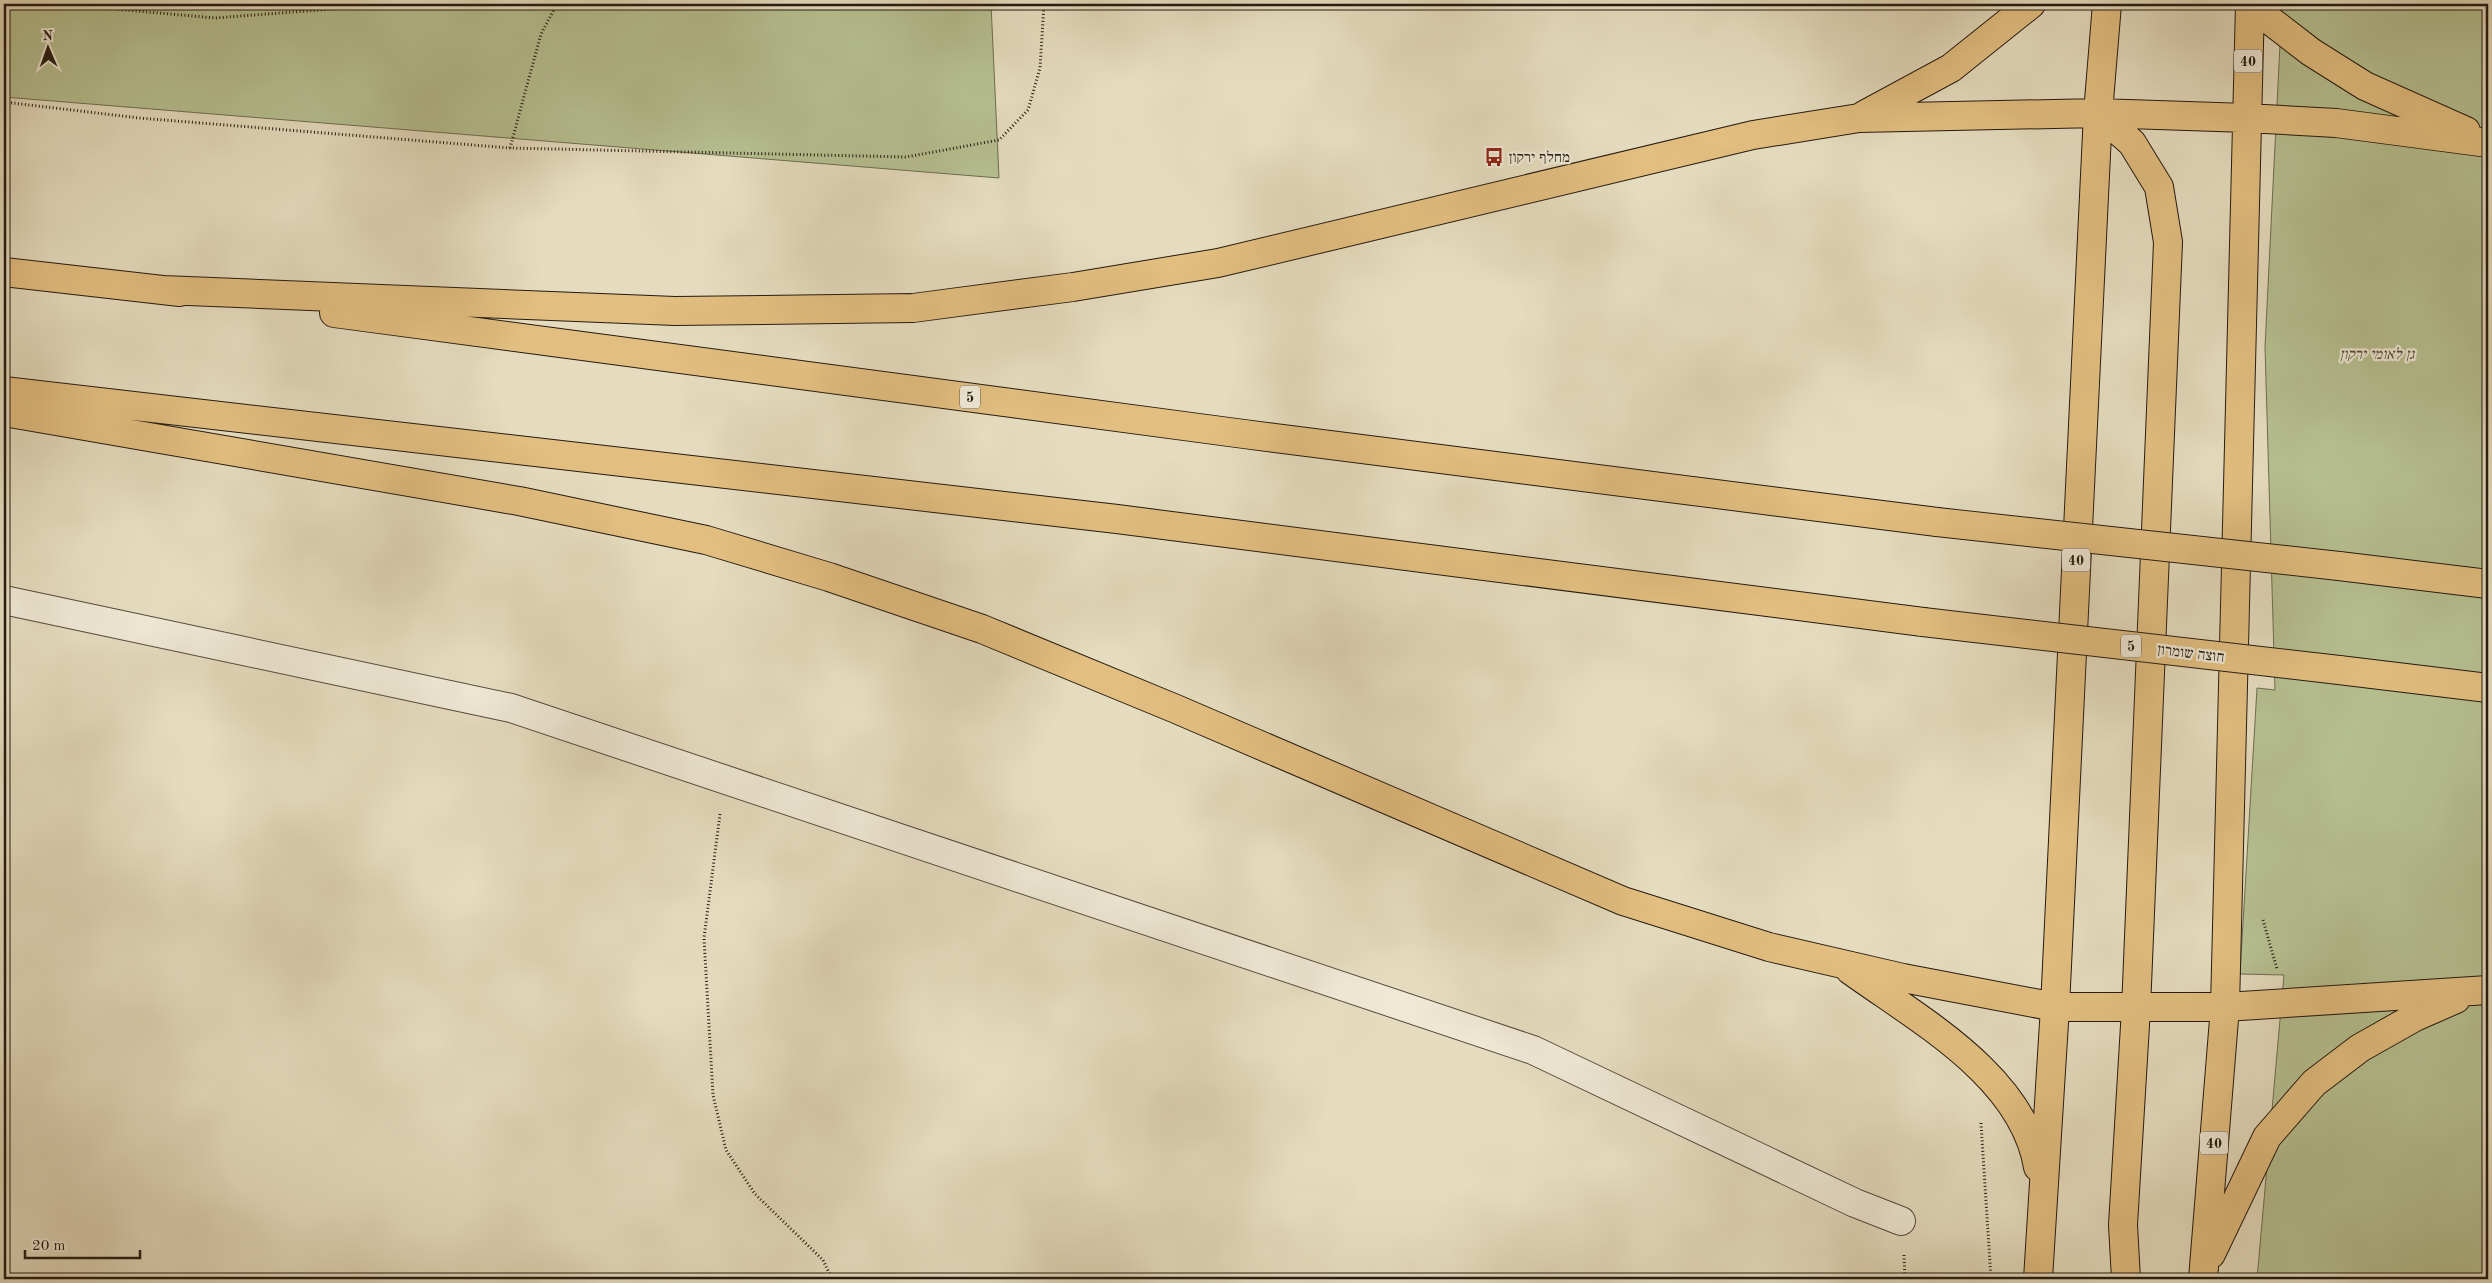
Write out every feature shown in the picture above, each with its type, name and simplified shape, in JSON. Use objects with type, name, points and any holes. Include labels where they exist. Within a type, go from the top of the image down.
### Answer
[{"type":"highway","points":[[1859,118],[1951,68],[2031,4]]},
{"type":"highway","name":"40","points":[[2038,1279],[2055,1007],[2098,113],[2107,4]]},
{"type":"highway","points":[[2250,4],[2311,52],[2365,86],[2488,142]]},
{"type":"highway","name":"40","points":[[2203,1275],[2225,1007],[2250,4]]},
{"type":"highway","points":[[2098,113],[2132,143],[2160,187],[2168,242],[2136,1009],[2123,1224],[2126,1279]]},
{"type":"highway","points":[[164,290],[675,311],[913,308],[1066,288],[1218,263],[1752,135],[1859,118],[2098,113],[2247,118],[2336,123],[2488,142]]},
{"type":"highway","name":"5","points":[[4,272],[164,290],[1235,433],[1937,522],[2488,584]]},
{"type":"highway","name":"חוצה שומרון","points":[[4,391],[1098,517],[1924,622],[2488,688]]},
{"type":"highway","points":[[4,412],[519,501],[706,540],[829,577],[982,629],[1176,709],[1623,900],[1769,948],[2055,1007],[2136,1009],[2225,1007],[2482,991]]},
{"type":"highway","points":[[1841,963],[1977,1064],[2003,1093],[2023,1121],[2036,1152],[2043,1198]]},
{"type":"highway","points":[[2203,1275],[2267,1137],[2314,1083],[2360,1048],[2415,1017],[2482,991]]},
{"type":"street","points":[[4,600],[511,708],[1533,1050],[1855,1203],[1901,1222]]},
{"type":"path","points":[[59,4],[215,18],[398,4]]},
{"type":"path","points":[[510,148],[541,34],[557,4]]},
{"type":"path","points":[[4,102],[139,118],[510,148],[906,157],[999,140],[1028,110],[1040,68],[1044,4]]},
{"type":"path","points":[[724,778],[704,938],[713,1095],[726,1150],[755,1194],[823,1260],[832,1279]]},
{"type":"path","points":[[1981,1122],[1991,1279]]},
{"type":"green space","points":[[4,4],[991,4],[999,178],[4,97]]},
{"type":"green space","name":"גן לאומי ירקון","points":[[2282,4],[2488,4],[2488,1279],[2257,1279],[2284,975],[2240,974],[2257,688],[2275,690],[2265,347]]},
{"type":"place","name":"מחלף ירקון","points":[[1494,157]]}]
